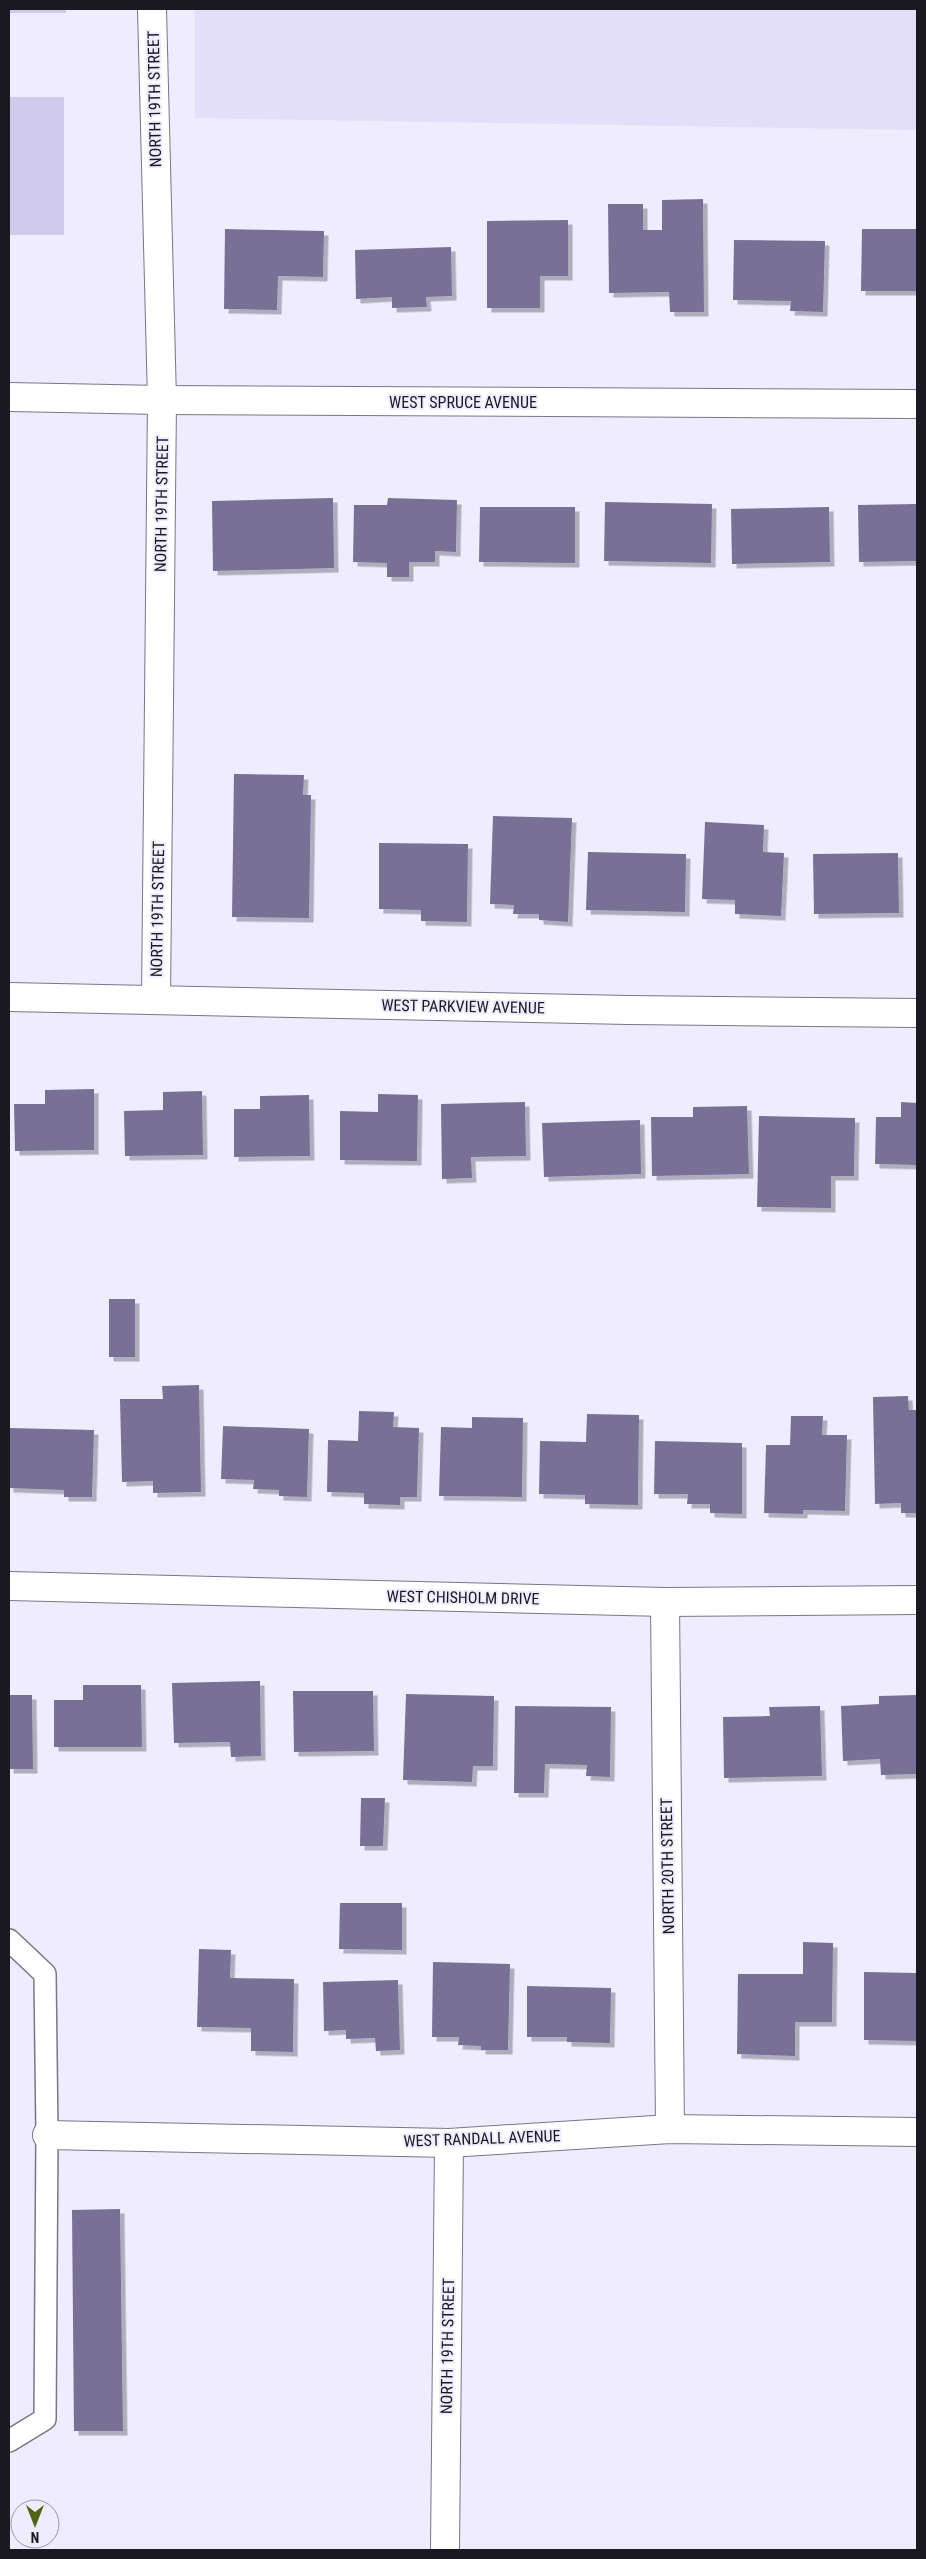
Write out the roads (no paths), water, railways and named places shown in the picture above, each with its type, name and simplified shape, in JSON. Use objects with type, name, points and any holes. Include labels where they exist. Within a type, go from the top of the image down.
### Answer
[{"type":"street","name":"NORTH 19TH STREET","points":[[152,9],[162,400],[156,1000]]},
{"type":"street","name":"WEST SPRUCE AVENUE","points":[[9,397],[162,400],[917,404]]},
{"type":"street","name":"WEST PARKVIEW AVENUE","points":[[9,997],[619,1010],[917,1013]]},
{"type":"street","name":"WEST CHISHOLM DRIVE","points":[[9,1586],[665,1602],[917,1600]]},
{"type":"street","name":"NORTH 20TH STREET","points":[[665,1602],[670,2129]]},
{"type":"street","name":"WEST RANDALL AVENUE","points":[[47,2136],[449,2143],[670,2129],[917,2132]]},
{"type":"street","name":"NORTH 19TH STREET","points":[[445,2550],[449,2143]]},
{"type":"lane","points":[[9,1940],[45,1974],[47,2136],[45,2419],[9,2440]]}]
